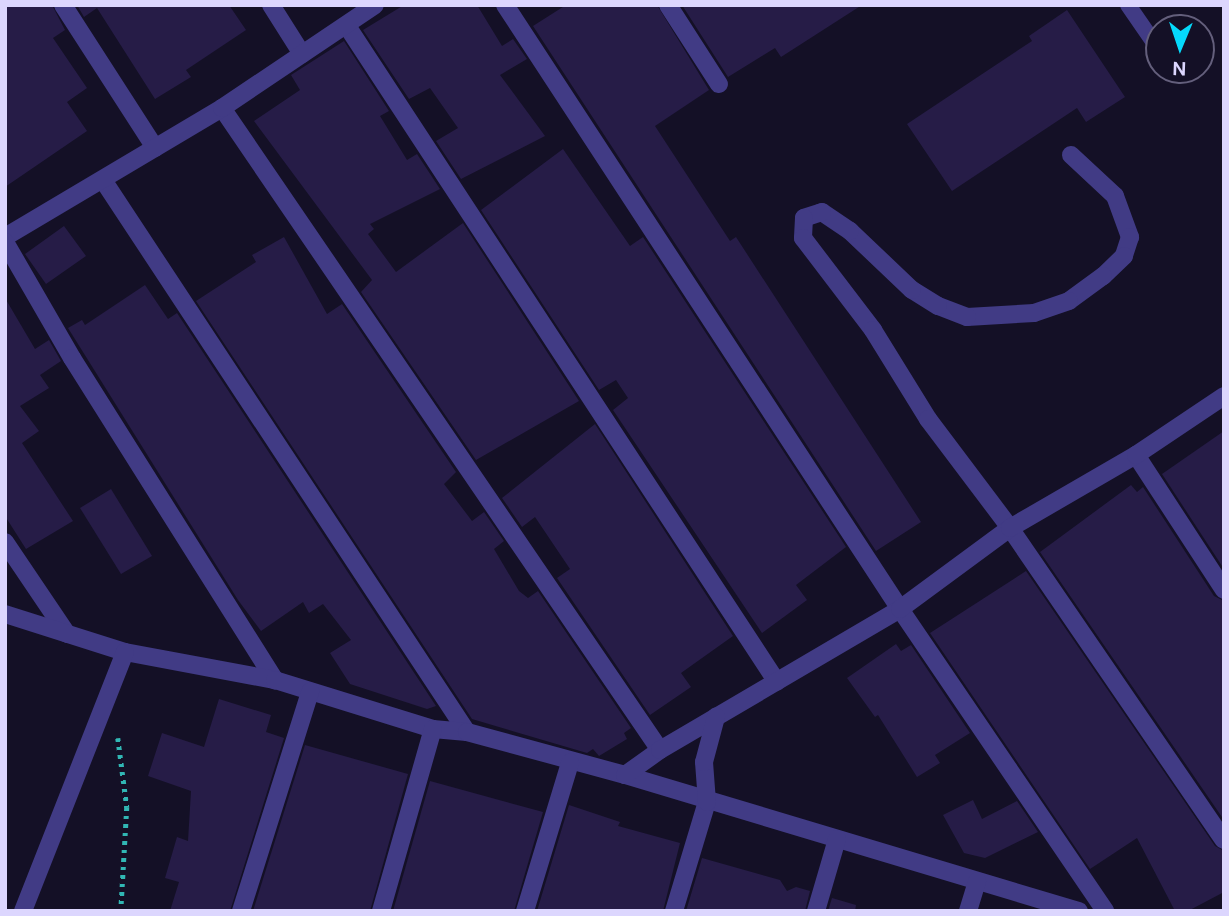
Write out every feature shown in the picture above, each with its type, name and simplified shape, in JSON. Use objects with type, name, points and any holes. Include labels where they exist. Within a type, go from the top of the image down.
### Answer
[{"type":"street","points":[[63,5],[156,148]]},
{"type":"street","points":[[271,5],[302,54]]},
{"type":"street","points":[[5,237],[222,108],[375,5]]},
{"type":"street","points":[[505,5],[900,608],[1105,911]]},
{"type":"street","points":[[667,5],[719,84]]},
{"type":"street","points":[[347,26],[777,682]]},
{"type":"street","points":[[222,108],[660,750]]},
{"type":"street","points":[[1071,155],[1115,196],[1130,237],[1124,256],[1103,276],[1069,301],[1034,313],[998,319],[957,314],[912,290],[830,216],[813,213],[800,227],[810,250],[873,330],[929,419],[1010,528],[1224,840]]},
{"type":"street","points":[[103,180],[467,733]]},
{"type":"street","points":[[5,242],[72,358],[275,680]]},
{"type":"street","points":[[625,775],[660,750],[900,608],[1010,528],[1136,455],[1224,396]]},
{"type":"street","points":[[1136,455],[1224,590]]},
{"type":"street","points":[[5,542],[67,634]]},
{"type":"street","points":[[5,614],[125,652],[275,680],[433,729],[467,733],[570,763],[625,775],[707,802],[1079,911]]},
{"type":"street","points":[[23,911],[125,652]]},
{"type":"street","points":[[241,911],[310,692]]},
{"type":"street","points":[[674,911],[707,802],[704,762],[716,717]]},
{"type":"street","points":[[381,911],[433,729]]},
{"type":"street","points":[[525,911],[570,763]]},
{"type":"street","points":[[816,911],[836,839]]},
{"type":"street","points":[[968,911],[977,881]]},
{"type":"lane","points":[[1128,5],[1145,30]]},
{"type":"path","points":[[108,699],[127,807],[121,911]]},
{"type":"building","points":[[5,5],[52,5],[65,30],[53,38],[87,88],[67,102],[87,131],[5,187]]},
{"type":"building","points":[[77,5],[229,5],[246,30],[186,70],[191,77],[155,99],[97,8],[84,17]]},
{"type":"building","points":[[404,5],[477,5],[502,46],[513,39],[527,59],[500,75],[545,136],[461,179],[436,141],[458,128],[430,88],[409,99],[363,30]]},
{"type":"building","points":[[566,5],[657,5],[709,90],[655,126],[730,241],[736,237],[921,522],[876,551],[533,26]]},
{"type":"building","points":[[682,5],[862,5],[781,57],[775,48],[728,77]]},
{"type":"building","points":[[1067,10],[1125,97],[1086,122],[1077,108],[952,191],[907,124],[1032,41],[1029,36]]},
{"type":"building","points":[[344,41],[389,111],[380,116],[407,160],[417,154],[440,189],[370,224],[374,229],[368,234],[396,272],[463,223],[579,401],[476,460],[361,292],[372,280],[254,121],[300,90],[291,75]]},
{"type":"building","points":[[563,149],[630,246],[643,237],[846,547],[796,585],[807,600],[762,633],[613,410],[628,398],[616,380],[599,390],[481,210]]},
{"type":"building","points":[[64,226],[86,256],[46,284],[25,254]]},
{"type":"building","points":[[284,237],[327,314],[342,304],[456,472],[444,484],[472,521],[484,512],[504,541],[494,549],[519,591],[528,598],[538,591],[631,728],[624,733],[627,739],[599,756],[593,749],[587,753],[472,719],[196,301],[256,262],[252,255]]},
{"type":"building","points":[[145,285],[168,319],[177,313],[436,706],[427,709],[350,684],[330,653],[351,640],[323,604],[309,613],[303,602],[261,631],[238,600],[68,328],[82,320],[85,325]]},
{"type":"building","points":[[5,298],[35,349],[49,340],[61,361],[40,375],[49,388],[20,406],[39,431],[22,443],[73,521],[26,549],[5,516]]},
{"type":"building","points":[[595,424],[733,636],[681,673],[691,687],[650,715],[557,578],[570,569],[535,517],[522,527],[502,498]]},
{"type":"building","points":[[1224,431],[1224,569],[1162,474]]},
{"type":"building","points":[[1131,485],[1137,492],[1143,487],[1214,596],[1224,601],[1224,820],[1040,552]]},
{"type":"building","points":[[111,489],[152,556],[121,574],[80,508]]},
{"type":"building","points":[[1026,571],[1215,846],[1224,851],[1224,892],[1188,911],[1175,911],[1137,838],[1090,869],[930,633]]},
{"type":"building","points":[[896,644],[901,651],[911,645],[970,733],[935,755],[940,763],[917,777],[878,715],[875,717],[847,678]]},
{"type":"building","points":[[219,699],[271,715],[266,732],[284,738],[230,911],[170,911],[179,882],[165,878],[177,837],[188,841],[191,791],[148,776],[162,733],[204,747]]},
{"type":"building","points":[[305,745],[408,774],[370,911],[253,911]]},
{"type":"building","points":[[430,781],[543,812],[514,911],[393,911]]},
{"type":"building","points":[[973,800],[982,819],[1017,801],[1038,832],[985,858],[964,853],[943,815]]},
{"type":"building","points":[[569,805],[620,822],[618,826],[680,843],[663,911],[537,911]]},
{"type":"building","points":[[702,858],[780,880],[787,891],[796,887],[810,891],[805,911],[686,911]]},
{"type":"building","points":[[832,898],[856,905],[855,911],[828,911]]}]
